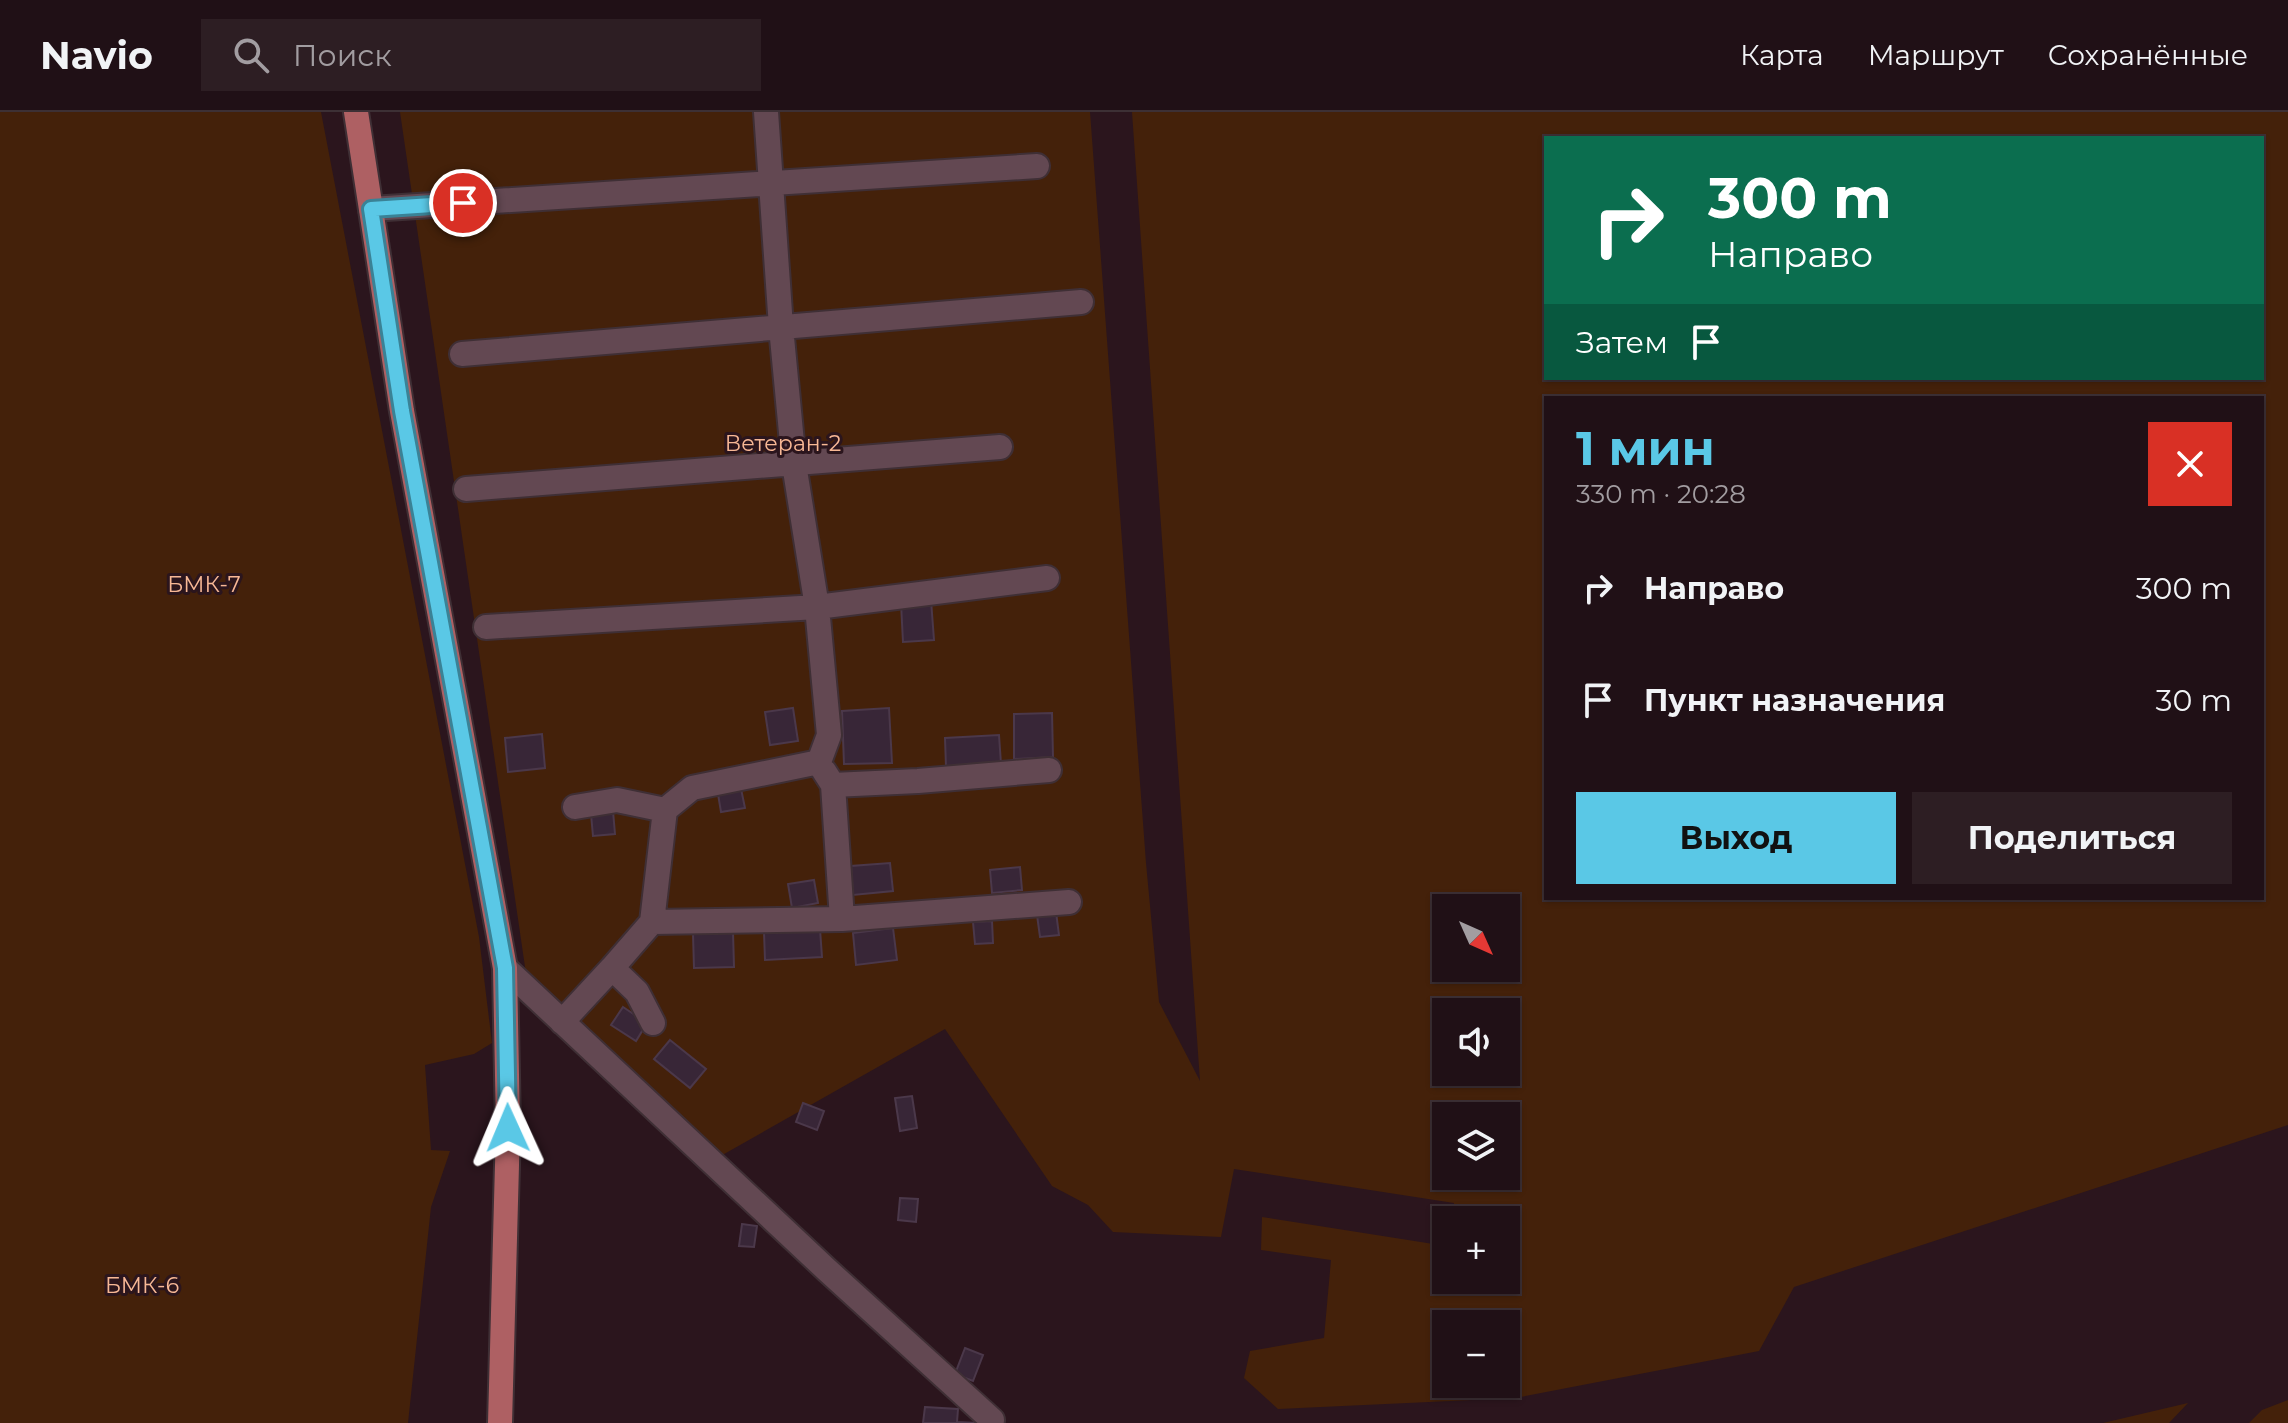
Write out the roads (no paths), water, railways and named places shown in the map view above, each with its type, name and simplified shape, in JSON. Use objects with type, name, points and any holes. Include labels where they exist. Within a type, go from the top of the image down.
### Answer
[{"type":"main road","points":[[356,112],[402,411],[505,968],[508,1128],[500,1423]]},
{"type":"lane","points":[[766,112],[794,464],[817,607],[829,735],[819,762]]},
{"type":"lane","points":[[371,209],[1037,166]]},
{"type":"lane","points":[[462,354],[1081,302]]},
{"type":"lane","points":[[466,489],[1000,447]]},
{"type":"lane","points":[[486,627],[817,607],[1047,578]]},
{"type":"lane","points":[[562,1022],[652,922],[665,810],[692,788],[819,762]]},
{"type":"lane","points":[[819,762],[833,785],[842,919]]},
{"type":"lane","points":[[833,785],[1049,770]]},
{"type":"lane","points":[[575,807],[617,800],[665,810]]},
{"type":"lane","points":[[652,922],[842,919],[1069,902]]},
{"type":"lane","points":[[505,968],[992,1420]]},
{"type":"lane","points":[[612,968],[637,992],[653,1023]]},
{"type":"park label","name":"Ветеран-2","points":[[783,443]]},
{"type":"park label","name":"БМК-7","points":[[204,584]]},
{"type":"park label","name":"БМК-6","points":[[142,1285]]}]
